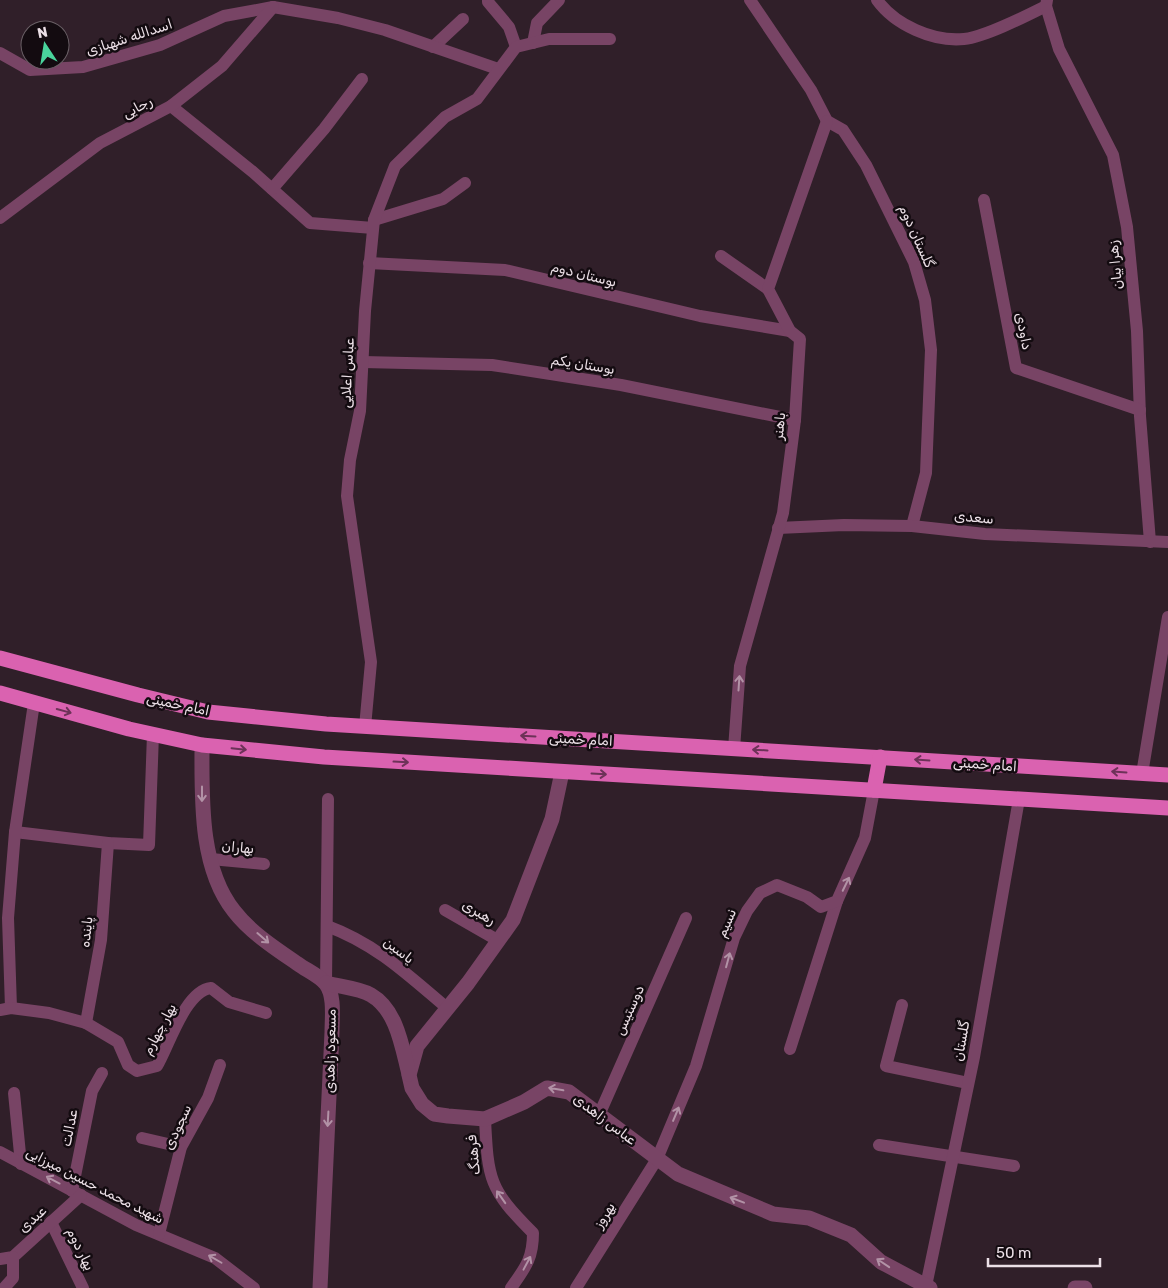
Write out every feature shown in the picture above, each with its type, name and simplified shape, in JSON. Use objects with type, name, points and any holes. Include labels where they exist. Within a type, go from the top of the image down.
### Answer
[{"type":"highway","name":"امام خمینی","points":[[0,658],[138,696],[208,712],[365,726],[1168,776]]},
{"type":"highway","points":[[0,693],[153,734],[202,745],[324,757],[1168,808]]},
{"type":"highway","points":[[874,790],[880,757]]},
{"type":"street","points":[[488,0],[509,27],[516,47],[549,39],[610,39]]},
{"type":"street","points":[[533,42],[537,24],[559,0]]},
{"type":"street","name":"گلستان دوم","points":[[750,0],[811,90],[827,121],[843,130],[866,165],[914,262],[925,300],[931,350],[926,473],[912,526]]},
{"type":"street","points":[[877,0],[884,9],[920,34],[964,39],[1014,22],[1046,3]]},
{"type":"street","name":"زهرا بیان","points":[[1046,3],[1059,49],[1113,155],[1127,227],[1137,331],[1140,410],[1150,542]]},
{"type":"street","name":"اسدالله شهبازی","points":[[0,53],[30,70],[83,67],[160,45],[249,6],[273,7],[338,18],[385,30],[498,69]]},
{"type":"street","name":"رجایی","points":[[0,218],[100,143],[171,106],[222,66],[273,7]]},
{"type":"street","points":[[433,47],[463,19]]},
{"type":"street","name":"عباس اعلایی","points":[[365,726],[371,662],[347,496],[350,460],[360,411],[373,224],[395,166],[445,117],[476,99],[516,47]]},
{"type":"street","points":[[272,189],[324,129],[362,79]]},
{"type":"street","points":[[171,106],[272,189],[310,223],[373,224],[443,199],[464,183]]},
{"type":"street","points":[[721,256],[768,289],[827,121]]},
{"type":"street","name":"داودی","points":[[984,200],[1016,368],[1140,410]]},
{"type":"street","name":"بوستان دوم","points":[[369,263],[505,270],[700,316],[790,331]]},
{"type":"street","name":"باهنر","points":[[734,749],[740,666],[783,513],[795,420],[800,339],[790,331],[768,289]]},
{"type":"street","name":"بوستان یکم","points":[[363,362],[492,365],[621,385],[795,420]]},
{"type":"street","name":"سعدی","points":[[778,528],[844,525],[912,526],[986,534],[1168,542]]},
{"type":"street","points":[[1142,774],[1168,617]]},
{"type":"street","points":[[5,1009],[8,918],[15,832],[34,703]]},
{"type":"street","points":[[15,832],[108,843],[149,845],[153,734]]},
{"type":"street","points":[[202,745],[202,805],[210,860],[215,876],[233,910],[264,940],[326,984]]},
{"type":"street","points":[[409,1075],[416,1046],[499,941],[513,920],[552,819],[562,772]]},
{"type":"street","points":[[790,1049],[837,901],[865,838],[874,790]]},
{"type":"street","points":[[326,984],[328,799]]},
{"type":"street","name":"گلستان","points":[[928,1287],[968,1083],[1019,799]]},
{"type":"street","name":"پاینده","points":[[86,1023],[101,940],[108,843]]},
{"type":"street","name":"بهاران","points":[[210,860],[264,864]]},
{"type":"street","name":"نسیم","points":[[657,1158],[696,1066],[734,938],[747,911],[760,893],[777,886],[807,897],[821,907],[837,901]]},
{"type":"street","name":"رهبری","points":[[445,910],[499,941]]},
{"type":"street","name":"دوستیس","points":[[599,1115],[686,918]]},
{"type":"street","name":"یاسین","points":[[327,926],[353,936],[381,953],[446,1008]]},
{"type":"street","name":"عباس زاهدی","points":[[326,984],[370,994],[382,1004],[391,1017],[412,1088],[422,1104],[434,1114],[485,1119],[524,1102],[547,1088],[569,1092],[678,1174],[773,1214],[809,1218],[851,1235],[881,1262],[928,1287]]},
{"type":"street","name":"مسعود زاهدی","points":[[320,1288],[332,1032],[331,998],[326,984]]},
{"type":"street","name":"بهار چهارم","points":[[5,1009],[48,1013],[86,1023],[118,1042],[128,1065],[137,1071],[156,1066],[168,1048],[174,1026],[186,1008],[204,988],[211,988],[229,1002],[266,1012]]},
{"type":"street","points":[[902,1005],[886,1066],[968,1083]]},
{"type":"street","name":"سجودی","points":[[159,1234],[181,1147],[208,1098],[220,1064]]},
{"type":"street","name":"عدالت","points":[[77,1193],[92,1091],[102,1073]]},
{"type":"street","points":[[14,1093],[21,1164]]},
{"type":"street","name":"فرهنگ","points":[[485,1119],[487,1166],[493,1187],[510,1211],[533,1234],[533,1249],[530,1261],[511,1288]]},
{"type":"street","points":[[142,1138],[181,1147]]},
{"type":"street","points":[[879,1145],[1014,1166]]},
{"type":"street","name":"شهید محمد حسین میرزایی","points":[[0,1152],[136,1226],[215,1258],[254,1288]]},
{"type":"street","name":"بهروز","points":[[576,1288],[657,1158]]},
{"type":"street","name":"عبدی","points":[[6,1258],[51,1222],[77,1193]]},
{"type":"street","name":"بهار دوم","points":[[51,1222],[83,1288]]},
{"type":"street","points":[[4,1288],[13,1278],[6,1258]]},
{"type":"street","points":[[1075,1288],[1085,1288]]}]
